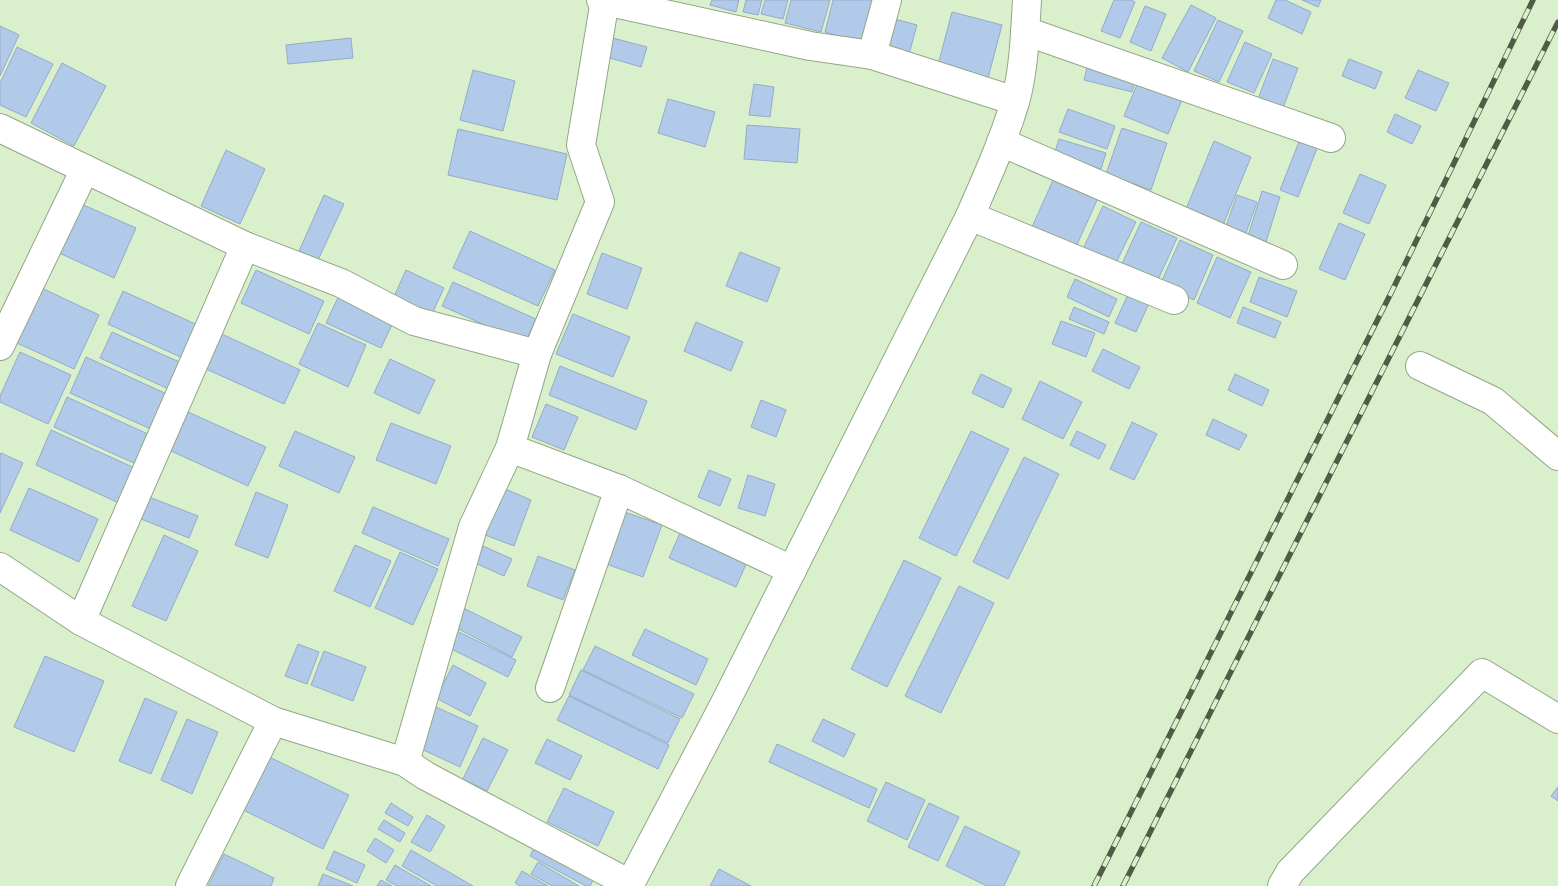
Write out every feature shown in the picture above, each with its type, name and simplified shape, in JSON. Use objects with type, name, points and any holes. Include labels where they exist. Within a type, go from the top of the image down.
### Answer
[{"type":"street","points":[[405,762],[473,528],[510,448],[537,354],[600,202],[580,144],[604,0],[810,46],[872,55],[1015,101]]},
{"type":"street","points":[[872,55],[887,0]]},
{"type":"street","points":[[0,566],[81,621],[273,721],[405,762],[426,776],[630,885],[724,706],[970,216],[1001,142],[1015,101],[1026,31],[1027,0]]},
{"type":"street","points":[[1026,31],[1331,138]]},
{"type":"street","points":[[0,128],[245,246],[340,283],[414,320],[537,354]]},
{"type":"street","points":[[1001,142],[1282,265]]},
{"type":"street","points":[[0,346],[85,169]]},
{"type":"street","points":[[970,216],[1174,300]]},
{"type":"street","points":[[81,621],[245,246]]},
{"type":"street","points":[[1420,366],[1493,401],[1558,456]]},
{"type":"street","points":[[510,448],[619,489],[792,570]]},
{"type":"street","points":[[550,688],[619,489]]},
{"type":"street","points":[[1282,886],[1290,872],[1482,673],[1558,719]]},
{"type":"street","points":[[190,886],[273,721]]},
{"type":"building","points":[[712,0],[739,0],[736,12],[710,5]]},
{"type":"building","points":[[746,0],[762,0],[758,15],[743,12]]},
{"type":"building","points":[[765,0],[788,0],[783,19],[761,14]]},
{"type":"building","points":[[791,0],[830,0],[821,32],[785,23]]},
{"type":"building","points":[[833,0],[875,0],[863,43],[825,32]]},
{"type":"building","points":[[1114,0],[1131,0],[1135,2],[1120,38],[1101,31]]},
{"type":"building","points":[[1276,0],[1285,0],[1311,12],[1302,34],[1268,18]]},
{"type":"building","points":[[1302,0],[1321,0],[1318,7]]},
{"type":"building","points":[[1191,5],[1216,18],[1188,72],[1162,58]]},
{"type":"building","points":[[1145,6],[1166,14],[1151,51],[1130,42]]},
{"type":"building","points":[[952,12],[1002,25],[988,78],[938,65]]},
{"type":"building","points":[[891,18],[917,25],[909,54],[883,48]]},
{"type":"building","points":[[1218,20],[1243,31],[1219,82],[1194,71]]},
{"type":"building","points":[[0,26],[19,35],[0,76]]},
{"type":"building","points":[[609,37],[647,47],[641,67],[603,56]]},
{"type":"building","points":[[351,38],[353,58],[288,64],[286,45]]},
{"type":"building","points":[[1245,42],[1272,54],[1254,93],[1227,82]]},
{"type":"building","points":[[17,47],[53,64],[26,117],[0,105],[0,83]]},
{"type":"building","points":[[1273,59],[1298,68],[1283,108],[1258,99]]},
{"type":"building","points":[[1349,59],[1382,72],[1375,89],[1342,76]]},
{"type":"building","points":[[1089,60],[1137,73],[1132,92],[1084,80]]},
{"type":"building","points":[[62,63],[106,86],[74,146],[31,123]]},
{"type":"building","points":[[473,70],[515,81],[503,131],[460,120]]},
{"type":"building","points":[[1418,70],[1449,83],[1436,111],[1405,98]]},
{"type":"building","points":[[1140,77],[1184,95],[1168,134],[1124,116]]},
{"type":"building","points":[[754,84],[774,87],[770,117],[749,115]]},
{"type":"building","points":[[668,99],[715,112],[705,147],[658,133]]},
{"type":"building","points":[[1068,109],[1115,126],[1107,149],[1059,132]]},
{"type":"building","points":[[1395,114],[1421,126],[1412,144],[1387,132]]},
{"type":"building","points":[[747,125],[800,129],[797,163],[744,159]]},
{"type":"building","points":[[1122,128],[1167,143],[1151,190],[1106,174]]},
{"type":"building","points":[[458,129],[567,154],[557,200],[448,175]]},
{"type":"building","points":[[1059,139],[1106,153],[1101,169],[1054,155]]},
{"type":"building","points":[[1300,139],[1318,146],[1298,197],[1280,190]]},
{"type":"building","points":[[1214,141],[1251,157],[1223,225],[1186,209]]},
{"type":"building","points":[[226,150],[265,169],[240,224],[201,206]]},
{"type":"building","points":[[1360,174],[1386,185],[1369,224],[1343,213]]},
{"type":"building","points":[[1054,178],[1098,198],[1076,247],[1032,227]]},
{"type":"building","points":[[1262,191],[1280,197],[1265,245],[1247,239]]},
{"type":"building","points":[[324,195],[344,204],[318,260],[299,251]]},
{"type":"building","points":[[1237,195],[1257,202],[1246,233],[1226,226]]},
{"type":"building","points":[[79,203],[136,228],[114,278],[57,252]]},
{"type":"building","points":[[1103,206],[1136,222],[1115,265],[1083,249]]},
{"type":"building","points":[[1141,222],[1177,238],[1157,282],[1121,266]]},
{"type":"building","points":[[1339,223],[1365,234],[1345,280],[1319,269]]},
{"type":"building","points":[[470,231],[555,270],[538,306],[453,268]]},
{"type":"building","points":[[1180,240],[1213,255],[1194,300],[1160,285]]},
{"type":"building","points":[[740,252],[780,268],[767,302],[726,286]]},
{"type":"building","points":[[602,253],[642,268],[627,309],[587,294]]},
{"type":"building","points":[[1217,257],[1251,272],[1230,318],[1197,303]]},
{"type":"building","points":[[256,270],[324,301],[309,334],[241,303]]},
{"type":"building","points":[[406,270],[444,288],[431,316],[393,299]]},
{"type":"building","points":[[1259,277],[1297,291],[1287,317],[1250,302]]},
{"type":"building","points":[[1075,279],[1117,299],[1109,317],[1067,297]]},
{"type":"building","points":[[453,282],[536,319],[525,343],[442,306]]},
{"type":"building","points":[[33,284],[99,315],[74,369],[8,339]]},
{"type":"building","points":[[342,289],[397,314],[381,348],[326,323]]},
{"type":"building","points":[[1130,290],[1151,299],[1136,332],[1115,323]]},
{"type":"building","points":[[123,291],[202,327],[187,360],[108,324]]},
{"type":"building","points":[[1074,307],[1109,322],[1104,334],[1069,319]]},
{"type":"building","points":[[1243,307],[1281,322],[1275,338],[1237,323]]},
{"type":"building","points":[[573,314],[630,337],[613,377],[556,354]]},
{"type":"building","points":[[1061,321],[1095,333],[1086,357],[1052,344]]},
{"type":"building","points":[[696,322],[743,342],[731,371],[684,351]]},
{"type":"building","points":[[318,323],[366,345],[348,387],[299,364]]},
{"type":"building","points":[[213,330],[300,370],[284,404],[197,365]]},
{"type":"building","points":[[112,332],[184,364],[173,391],[100,358]]},
{"type":"building","points":[[1103,349],[1140,367],[1129,389],[1092,371]]},
{"type":"building","points":[[20,352],[71,375],[48,424],[0,402],[0,396]]},
{"type":"building","points":[[86,357],[169,395],[153,430],[70,393]]},
{"type":"building","points":[[390,359],[435,380],[419,414],[374,393]]},
{"type":"building","points":[[560,366],[647,401],[636,430],[549,395]]},
{"type":"building","points":[[981,374],[1012,389],[1003,408],[972,393]]},
{"type":"building","points":[[1235,374],[1269,390],[1262,406],[1228,390]]},
{"type":"building","points":[[1040,381],[1082,402],[1063,439],[1022,419]]},
{"type":"building","points":[[67,397],[150,435],[136,464],[54,427]]},
{"type":"building","points":[[761,400],[786,410],[776,437],[751,427]]},
{"type":"building","points":[[546,404],[578,417],[564,450],[532,437]]},
{"type":"building","points":[[188,412],[266,447],[248,486],[171,451]]},
{"type":"building","points":[[1213,419],[1247,435],[1239,450],[1206,435]]},
{"type":"building","points":[[1132,422],[1157,434],[1134,480],[1110,469]]},
{"type":"building","points":[[391,423],[451,446],[436,484],[376,460]]},
{"type":"building","points":[[51,430],[137,469],[121,504],[36,465]]},
{"type":"building","points":[[295,431],[355,457],[339,493],[279,466]]},
{"type":"building","points":[[971,431],[1009,449],[956,556],[919,538]]},
{"type":"building","points":[[1077,431],[1106,445],[1099,459],[1070,445]]},
{"type":"building","points":[[0,454],[23,463],[0,513]]},
{"type":"building","points":[[1024,457],[1059,474],[1008,579],[973,562]]},
{"type":"building","points":[[709,470],[731,479],[720,506],[698,497]]},
{"type":"building","points":[[748,475],[775,484],[765,516],[738,508]]},
{"type":"building","points":[[29,488],[98,519],[79,562],[10,530]]},
{"type":"building","points":[[503,488],[531,500],[514,546],[485,535]]},
{"type":"building","points":[[256,492],[288,505],[268,558],[235,545]]},
{"type":"building","points":[[149,497],[198,516],[189,538],[141,519]]},
{"type":"building","points":[[373,507],[449,539],[438,566],[362,533]]},
{"type":"building","points":[[622,511],[662,525],[643,577],[603,563]]},
{"type":"building","points":[[683,526],[750,555],[736,587],[669,558]]},
{"type":"building","points":[[164,535],[198,551],[166,621],[132,606]]},
{"type":"building","points":[[355,545],[391,561],[370,607],[334,591]]},
{"type":"building","points":[[483,546],[512,559],[504,576],[475,563]]},
{"type":"building","points":[[400,552],[438,569],[413,625],[375,608]]},
{"type":"building","points":[[538,556],[575,570],[563,600],[527,586]]},
{"type":"building","points":[[904,560],[941,578],[887,687],[851,669]]},
{"type":"building","points":[[959,586],[994,603],[941,713],[905,696]]},
{"type":"building","points":[[461,607],[522,637],[512,657],[451,625]]},
{"type":"building","points":[[453,629],[516,660],[508,677],[445,646]]},
{"type":"building","points":[[645,629],[708,659],[696,685],[632,655]]},
{"type":"building","points":[[298,644],[319,652],[307,684],[285,676]]},
{"type":"building","points":[[595,646],[694,694],[682,718],[583,670]]},
{"type":"building","points":[[324,651],[366,667],[353,701],[311,685]]},
{"type":"building","points":[[45,656],[104,681],[74,752],[14,727]]},
{"type":"building","points":[[453,665],[486,683],[470,716],[436,698]]},
{"type":"building","points":[[581,670],[680,719],[668,743],[569,695]]},
{"type":"building","points":[[569,696],[669,745],[658,769],[557,720]]},
{"type":"building","points":[[145,698],[177,712],[151,774],[119,761]]},
{"type":"building","points":[[436,707],[478,726],[460,767],[417,747]]},
{"type":"building","points":[[187,719],[218,732],[192,794],[161,780]]},
{"type":"building","points":[[823,719],[855,734],[844,757],[812,741]]},
{"type":"building","points":[[483,738],[508,750],[487,791],[463,779]]},
{"type":"building","points":[[547,739],[582,756],[570,780],[535,763]]},
{"type":"building","points":[[777,744],[877,789],[869,808],[769,762]]},
{"type":"building","points":[[267,756],[349,795],[323,849],[241,809]]},
{"type":"building","points":[[886,782],[925,800],[907,840],[867,821]]},
{"type":"building","points":[[1558,787],[1558,801],[1551,796]]},
{"type":"building","points":[[564,788],[614,812],[598,846],[547,822]]},
{"type":"building","points":[[391,803],[413,817],[408,826],[385,813]]},
{"type":"building","points":[[929,803],[959,817],[938,861],[908,847]]},
{"type":"building","points":[[427,815],[445,826],[430,852],[411,842]]},
{"type":"building","points":[[384,820],[405,833],[400,842],[378,829]]},
{"type":"building","points":[[965,826],[1020,852],[1004,886],[987,886],[946,866]]},
{"type":"building","points":[[375,838],[394,850],[386,863],[367,851]]},
{"type":"building","points":[[536,844],[595,876],[590,886],[586,886],[530,856]]},
{"type":"building","points":[[411,850],[473,886],[437,886],[402,866]]},
{"type":"building","points":[[334,851],[365,865],[357,883],[326,869]]},
{"type":"building","points":[[224,854],[274,878],[271,886],[208,886]]},
{"type":"building","points":[[538,862],[579,886],[552,886],[531,874]]},
{"type":"building","points":[[395,865],[431,886],[397,886],[386,880]]},
{"type":"building","points":[[719,869],[751,886],[710,886]]},
{"type":"building","points":[[522,871],[548,886],[520,886],[515,883]]},
{"type":"building","points":[[323,874],[353,886],[318,886]]},
{"type":"building","points":[[381,880],[392,886],[377,886]]},
{"type":"railway","points":[[1094,886],[1392,291],[1533,0]]},
{"type":"railway","points":[[1123,886],[1558,22]]}]
